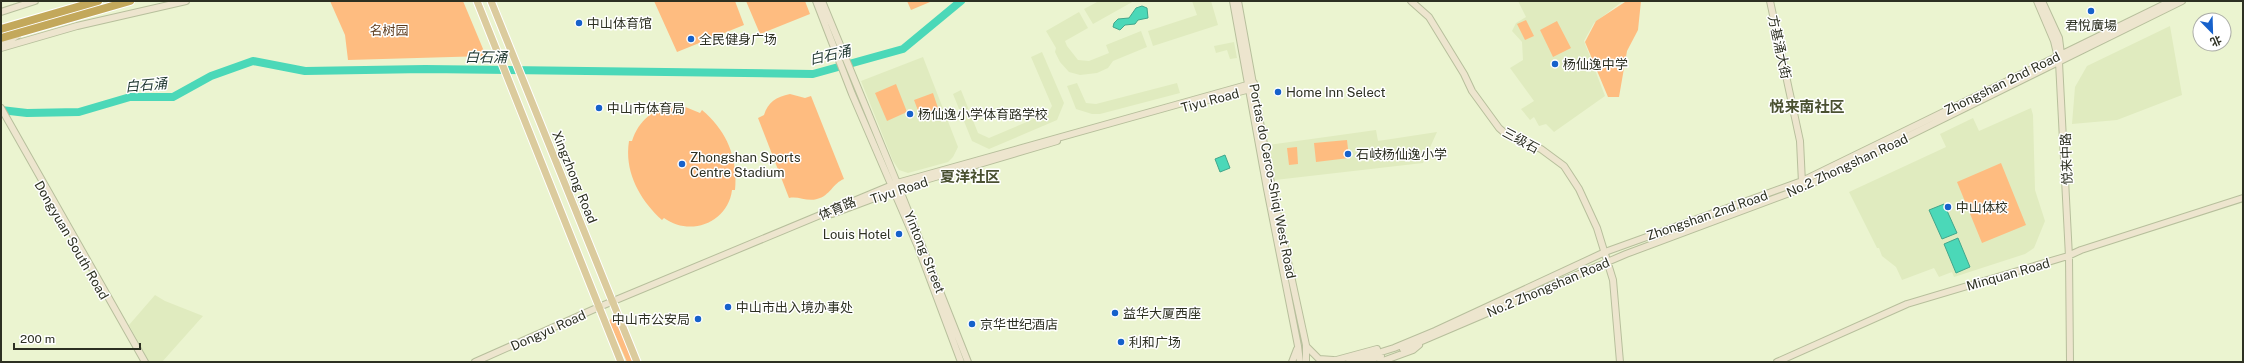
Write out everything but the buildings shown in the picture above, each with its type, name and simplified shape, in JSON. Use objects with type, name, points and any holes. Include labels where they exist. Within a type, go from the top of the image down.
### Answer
[{"type":"highway","points":[[1,29],[98,1]]},
{"type":"highway","points":[[1,38],[130,1]]},
{"type":"main road","points":[[1,12],[35,1]]},
{"type":"main road","points":[[1,47],[76,26],[186,1]]},
{"type":"main road","name":"Xingzhong Road","points":[[477,1],[621,362]]},
{"type":"main road","name":"Xingzhong Road","points":[[491,1],[637,362]]},
{"type":"main road","points":[[816,1],[840,56]]},
{"type":"main road","points":[[822,1],[840,56]]},
{"type":"main road","name":"Portas do Cerco-Shiqi West Road","points":[[1233,1],[1306,345],[1306,362]]},
{"type":"main road","name":"Portas do Cerco-Shiqi West Road","points":[[1238,1],[1251,86],[1300,362]]},
{"type":"main road","name":"三级石","points":[[1412,1],[1429,17],[1464,74],[1472,92],[1499,128],[1507,135],[1541,150],[1564,166],[1579,189],[1597,228],[1613,280],[1620,362]]},
{"type":"main road","name":"方基涌大街","points":[[1770,1],[1800,141],[1803,188]]},
{"type":"main road","points":[[2037,1],[2060,58]]},
{"type":"main road","points":[[2042,1],[2059,38],[2060,58]]},
{"type":"main road","name":"Zhongshan 2nd Road","points":[[1436,333],[1605,252],[1802,181],[2060,58],[2171,1]]},
{"type":"main road","name":"No.2 Zhongshan Road","points":[[1436,333],[1707,222],[1803,188],[2060,58],[2182,1]]},
{"type":"main road","points":[[1,47],[25,30]]},
{"type":"main road","name":"Yintong Street","points":[[840,56],[894,184],[900,189],[968,362]]},
{"type":"main road","name":"悦来中路","points":[[2060,58],[2069,257],[2070,362]]},
{"type":"main road","name":"体育路","points":[[599,309],[894,184],[1251,86]]},
{"type":"main road","name":"Tiyu Road","points":[[612,303],[874,197],[1058,141],[1251,86]]},
{"type":"main road","points":[[1,108],[3,118]]},
{"type":"main road","name":"Dongyuan South Road","points":[[3,118],[142,362]]},
{"type":"main road","name":"Dongyuan South Road","points":[[3,118],[145,362]]},
{"type":"main road","points":[[894,184],[893,192],[918,247],[961,362]]},
{"type":"main road","name":"Minquan Road","points":[[1777,362],[1907,304],[2069,257],[2081,250],[2243,198]]},
{"type":"main road","name":"Dongyu Road","points":[[475,362],[599,309]]},
{"type":"main road","name":"Dongyu Road","points":[[484,362],[599,309]]},
{"type":"main road","points":[[1380,362],[1413,350],[1436,333]]},
{"type":"main road","points":[[1349,362],[1436,333]]},
{"type":"main road","points":[[1364,362],[1425,340]]},
{"type":"main road","points":[[1306,345],[1319,359],[1332,361],[1383,348],[1394,348]]},
{"type":"main road","points":[[1292,362],[1298,346]]},
{"type":"shaded area","points":[[1099,1],[1134,1],[1093,24],[1084,9]]},
{"type":"shaded area","points":[[1192,1],[1211,1],[1218,25],[1153,46],[1148,31],[1197,15]]},
{"type":"shaded area","name":"杨仙逸中学","points":[[1518,1],[1623,1],[1594,23],[1584,41],[1605,96],[1554,132],[1546,124],[1539,126],[1534,117],[1530,120],[1521,109],[1534,101],[1510,68],[1523,60],[1522,42],[1512,31],[1516,23],[1526,17]]},
{"type":"shaded area","points":[[1079,12],[1088,28],[1065,41],[1078,60],[1089,61],[1109,53],[1106,45],[1141,31],[1147,47],[1113,61],[1108,68],[1097,73],[1080,75],[1069,72],[1060,62],[1055,52],[1056,48],[1046,31]]},
{"type":"shaded area","points":[[2170,26],[2182,95],[2117,120],[2072,124],[2075,87],[2087,66]]},
{"type":"shaded area","points":[[1234,42],[1237,58],[1230,59],[1227,50],[1216,53],[1214,46]]},
{"type":"shaded area","points":[[1042,52],[1064,103],[1057,120],[989,149],[972,141],[953,94],[961,90],[978,133],[989,138],[1048,113],[1052,106],[1031,57]]},
{"type":"shaded area","name":"杨仙逸小学体育路学校","points":[[923,57],[958,147],[953,157],[948,162],[908,173],[899,170],[893,161],[861,81]]},
{"type":"shaded area","points":[[1077,83],[1086,103],[1096,104],[1177,83],[1180,93],[1100,114],[1092,114],[1076,109],[1067,86]]},
{"type":"shaded area","name":"中山体校","points":[[2031,108],[2033,115],[2035,190],[2045,221],[2034,248],[2025,254],[1954,277],[1952,272],[1939,277],[1934,268],[1902,280],[1896,267],[1882,256],[1879,248],[1877,248],[1849,192],[1946,147],[1940,134],[1973,118],[1979,131]]},
{"type":"shaded area","name":"石岐杨仙逸小学","points":[[1376,130],[1378,141],[1437,132],[1423,163],[1275,180],[1268,145]]},
{"type":"shaded area","points":[[155,295],[165,301],[203,316],[162,362],[149,362],[129,325]]},
{"type":"green space","name":"名树园","points":[[330,1],[463,1],[486,56],[348,60],[345,35]]},
{"type":"green space","name":"全民健身广场","points":[[654,1],[735,1],[744,25],[677,52]]},
{"type":"green space","points":[[746,1],[805,1],[810,14],[760,34]]},
{"type":"green space","points":[[907,1],[929,1],[930,2],[911,10]]},
{"type":"green space","points":[[1641,1],[1638,30],[1627,51],[1619,97],[1608,97],[1585,42],[1596,21],[1625,2]]},
{"type":"green space","points":[[1526,20],[1534,36],[1525,40],[1517,24]]},
{"type":"green space","points":[[1557,21],[1571,48],[1553,57],[1540,30]]},
{"type":"green space","points":[[896,84],[907,112],[887,121],[875,93]]},
{"type":"green space","points":[[933,93],[940,114],[922,121],[914,100]]},
{"type":"green space","points":[[790,94],[805,98],[811,96],[844,179],[837,183],[825,195],[813,200],[789,198],[758,118],[764,115],[770,103]]},
{"type":"green space","name":"Zhongshan Sports Centre Stadium","points":[[674,106],[683,106],[700,113],[702,110],[711,118],[724,136],[729,146],[735,167],[735,190],[732,190],[729,201],[723,211],[716,218],[706,224],[685,226],[674,224],[664,218],[662,220],[647,204],[635,185],[631,174],[628,152],[629,141],[632,141],[643,121],[653,113]]},
{"type":"green space","points":[[1347,140],[1349,158],[1316,162],[1314,143]]},
{"type":"green space","points":[[1297,147],[1298,164],[1289,165],[1287,148]]},
{"type":"green space","points":[[2001,163],[2026,225],[1982,243],[1957,182]]},
{"type":"green space","points":[[612,318],[616,318],[634,362],[627,362],[609,321]]},
{"type":"water","points":[[1142,6],[1147,8],[1148,18],[1138,20],[1135,24],[1125,25],[1120,30],[1113,27],[1114,23],[1118,19],[1129,18],[1136,8]]},
{"type":"water","points":[[1225,155],[1230,168],[1220,172],[1215,159]]},
{"type":"water","points":[[1944,204],[1957,233],[1942,239],[1929,210]]},
{"type":"water","points":[[1958,238],[1970,267],[1956,273],[1944,244]]},
{"type":"waterway","name":"白石涌","points":[[1,110],[27,113],[79,112],[130,97],[173,97],[211,76],[253,61],[305,71],[425,69],[813,74],[903,49],[961,1]]},
{"type":"place","name":"君悅廣場","points":[[2091,11]]},
{"type":"place","name":"中山体育馆","points":[[579,23]]},
{"type":"place","name":"全民健身广场","points":[[691,39]]},
{"type":"place","name":"杨仙逸中学","points":[[1555,64]]},
{"type":"place","name":"Home Inn Select","points":[[1278,92]]},
{"type":"place","name":"中山市体育局","points":[[599,108]]},
{"type":"place","name":"杨仙逸小学体育路学校","points":[[910,114]]},
{"type":"place","name":"石岐杨仙逸小学","points":[[1348,154]]},
{"type":"place","name":"Zhongshan Sports Centre Stadium","points":[[682,164]]},
{"type":"place","name":"中山体校","points":[[1948,207]]},
{"type":"place","name":"Louis Hotel","points":[[899,234]]},
{"type":"place","name":"中山市出入境办事处","points":[[728,307]]},
{"type":"place","name":"益华大厦西座","points":[[1115,313]]},
{"type":"place","name":"中山市公安局","points":[[698,319]]},
{"type":"place","name":"京华世纪酒店","points":[[972,324]]},
{"type":"place","name":"利和广场","points":[[1121,342]]},
{"type":"district","name":"悦来南社区","points":[[1807,107]]},
{"type":"district","name":"夏洋社区","points":[[970,177]]}]
